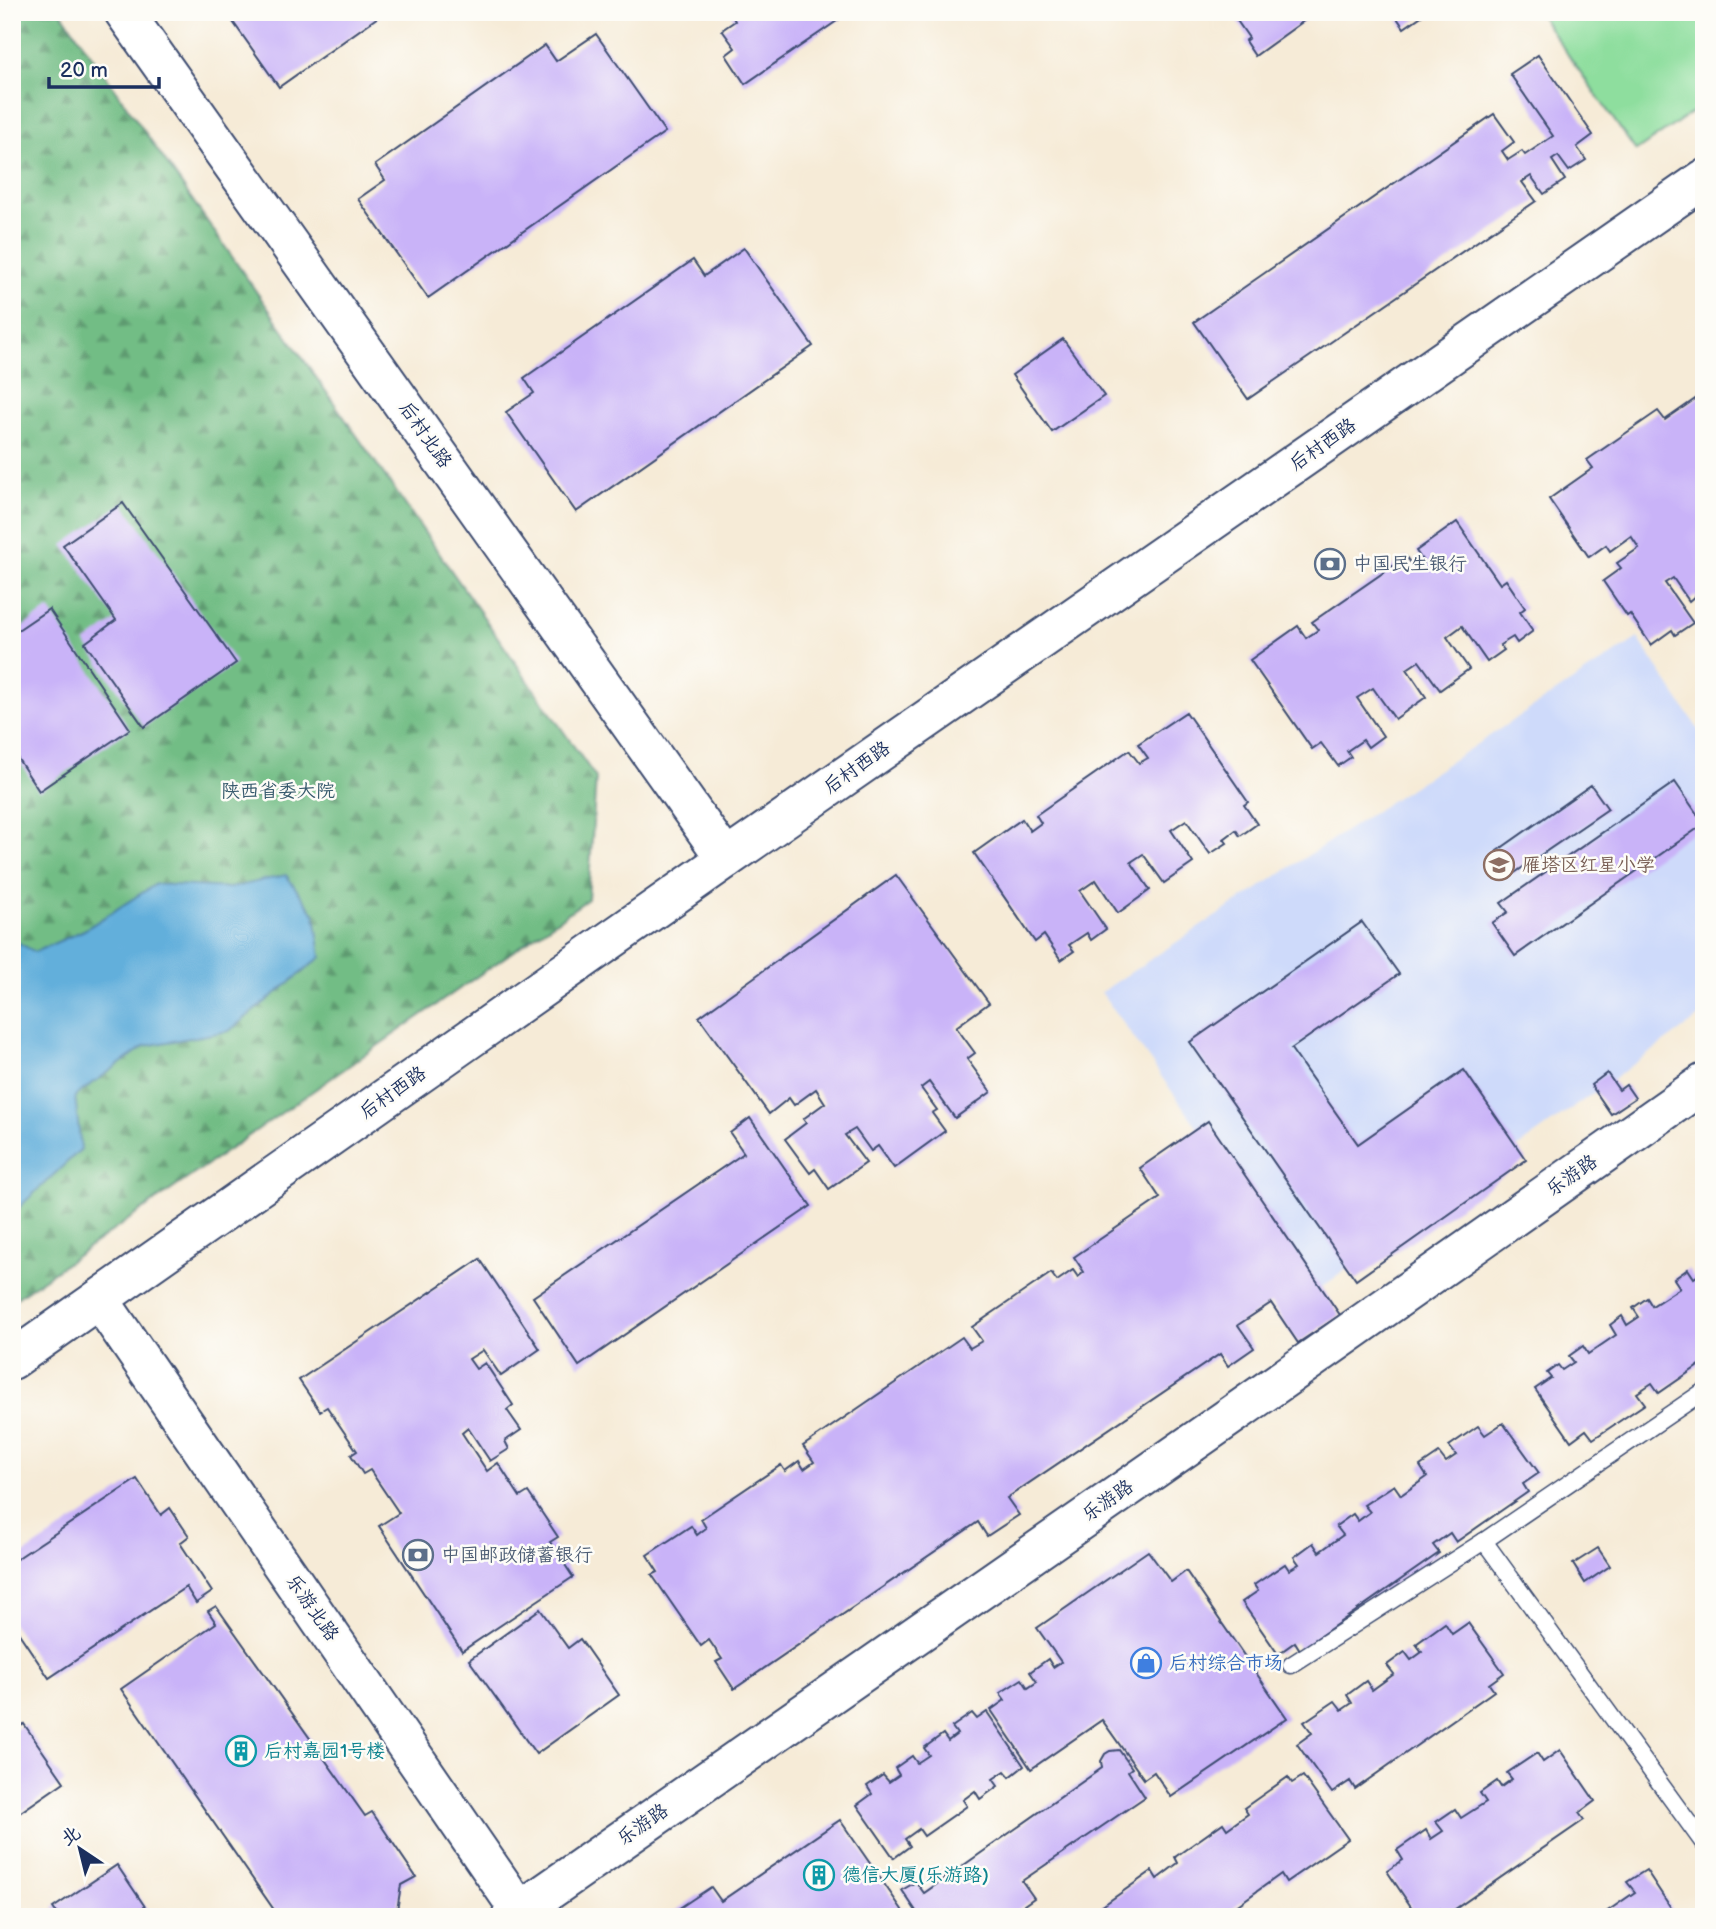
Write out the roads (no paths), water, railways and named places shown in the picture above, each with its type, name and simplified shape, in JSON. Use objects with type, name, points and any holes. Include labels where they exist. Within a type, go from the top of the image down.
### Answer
[{"type":"street","name":"后村北路","points":[[124,12],[726,859]]},
{"type":"street","name":"后村西路","points":[[12,1360],[726,859],[1700,191]]},
{"type":"street","name":"乐游路","points":[[518,1915],[1704,1083]]},
{"type":"street","name":"乐游北路","points":[[99,1299],[518,1915]]},
{"type":"lane","points":[[1291,1665],[1484,1541],[1704,1391]]},
{"type":"lane","points":[[1484,1541],[1704,1844]]},
{"type":"water","points":[[286,875],[315,915],[321,957],[229,1031],[145,1046],[75,1096],[81,1149],[12,1211],[12,939],[35,952],[84,930],[156,884],[230,888]]},
{"type":"place","name":"中国民生银行","points":[[1330,564]]},
{"type":"place","name":"雁塔区红星小学","points":[[1499,865]]},
{"type":"place","name":"中国邮政储蓄银行","points":[[418,1555]]},
{"type":"place","name":"后村综合市场","points":[[1146,1663]]},
{"type":"place","name":"后村嘉园1号楼","points":[[241,1751]]},
{"type":"place","name":"德信大厦(乐游路)","points":[[819,1875]]},
{"type":"park label","name":"陕西省委大院","points":[[278,791]]}]
